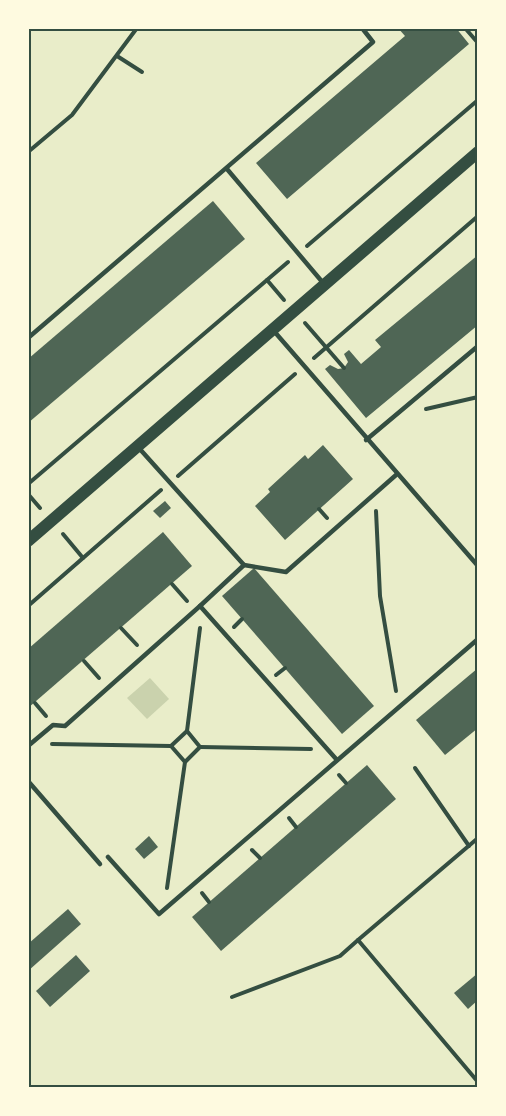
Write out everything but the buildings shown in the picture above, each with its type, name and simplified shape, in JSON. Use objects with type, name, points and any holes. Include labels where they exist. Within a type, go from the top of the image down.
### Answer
[{"type":"main road","points":[[28,541],[477,152]]},
{"type":"lane","points":[[28,338],[374,42],[362,28]]},
{"type":"lane","points":[[227,169],[324,284]]},
{"type":"lane","points":[[273,329],[396,475],[477,566]]},
{"type":"lane","points":[[366,440],[477,346]]},
{"type":"lane","points":[[138,446],[244,565],[286,572],[396,475]]},
{"type":"lane","points":[[30,745],[53,724],[65,726],[195,610],[201,608],[244,565]]},
{"type":"lane","points":[[201,608],[337,760]]},
{"type":"lane","points":[[108,857],[159,914],[477,639]]},
{"type":"lane","points":[[28,781],[100,864]]},
{"type":"path","points":[[28,152],[72,115],[137,28]]},
{"type":"path","points":[[465,28],[477,43]]},
{"type":"path","points":[[117,56],[142,72]]},
{"type":"path","points":[[28,484],[477,100]]},
{"type":"path","points":[[28,606],[477,216]]},
{"type":"path","points":[[394,416],[477,397]]},
{"type":"path","points":[[375,494],[380,596],[399,707]]},
{"type":"path","points":[[172,584],[195,610]]},
{"type":"path","points":[[30,745],[171,746],[187,731],[201,608]]},
{"type":"path","points":[[121,628],[145,654]]},
{"type":"path","points":[[84,661],[108,688]]},
{"type":"path","points":[[187,731],[201,747]]},
{"type":"path","points":[[171,746],[185,762]]},
{"type":"path","points":[[164,910],[185,762],[201,747],[327,750]]},
{"type":"path","points":[[415,768],[469,846]]},
{"type":"path","points":[[231,997],[340,956],[477,838]]},
{"type":"path","points":[[358,940],[477,1082]]},
{"type":"green space","points":[[150,678],[169,699],[147,719],[127,698]]}]
